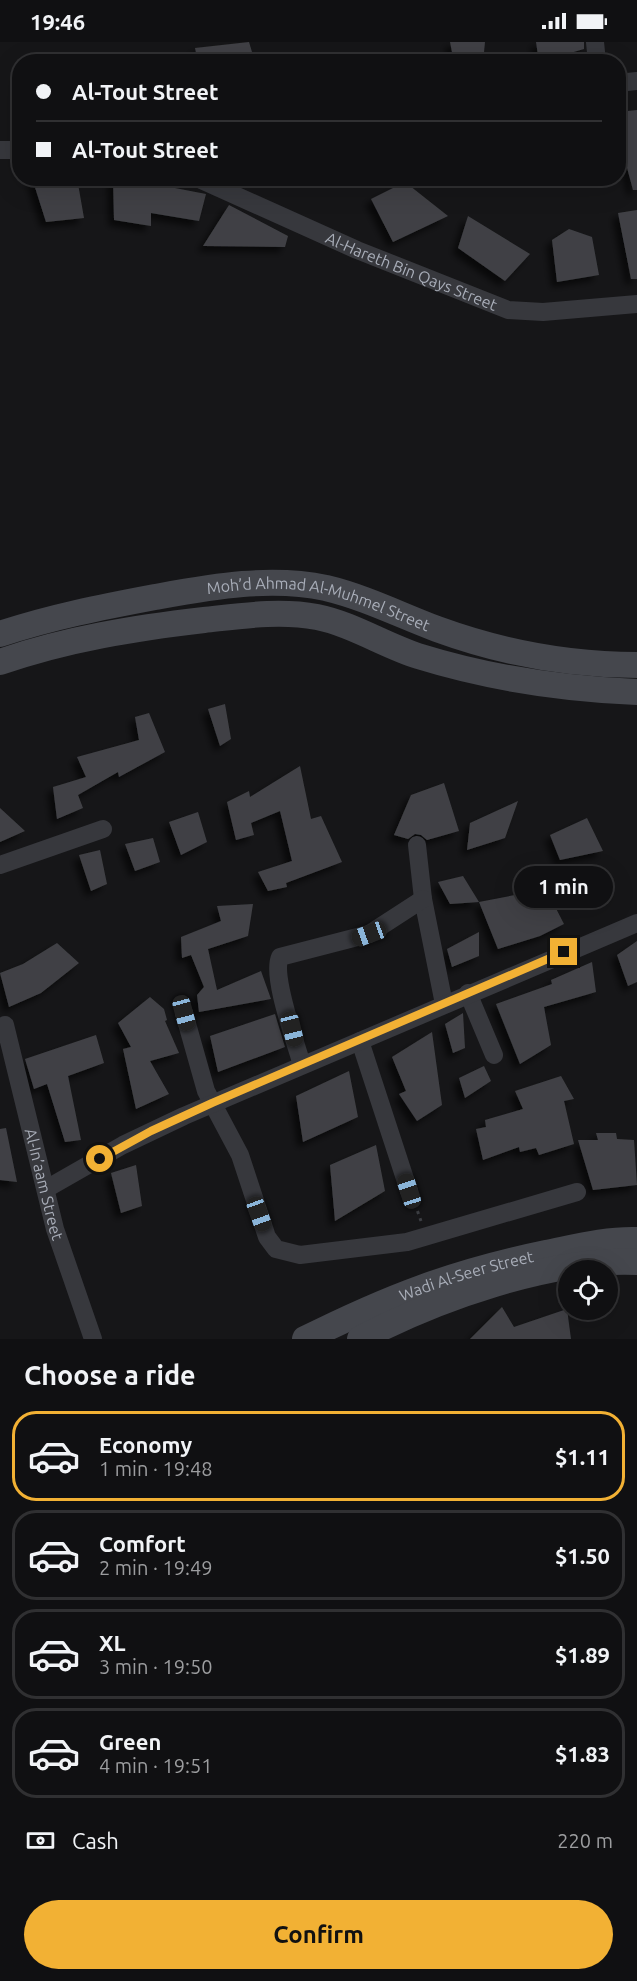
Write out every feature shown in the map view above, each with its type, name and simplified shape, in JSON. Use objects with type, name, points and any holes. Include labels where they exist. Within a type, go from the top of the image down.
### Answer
[{"type":"main road","name":"Moh’d Ahmad Al-Muhmel Street","points":[[0,634],[73,612],[196,590],[278,582],[303,584],[350,595],[439,630],[506,650],[568,660],[637,665]]},
{"type":"main road","name":"Moh’d Ahmad Al-Muhmel Street","points":[[0,662],[46,648],[122,632],[260,614],[282,614],[336,622],[394,647],[463,668],[553,685],[637,692]]},
{"type":"main road","name":"Wadi Al-Seer Street","points":[[305,1339],[394,1296],[467,1271],[589,1244],[637,1240]]},
{"type":"main road","name":"Wadi Al-Seer Street","points":[[360,1339],[432,1306],[486,1288],[565,1268],[637,1262]]},
{"type":"street","name":"Al-Hareth Bin Qays Street","points":[[215,186],[357,250],[508,310],[552,312],[637,304]]},
{"type":"street","points":[[0,864],[103,829]]},
{"type":"street","points":[[417,845],[423,898],[444,1004]]},
{"type":"street","points":[[302,1065],[280,986],[278,964],[280,957],[369,934],[388,924],[423,898]]},
{"type":"street","points":[[46,1189],[151,1131],[212,1103],[637,923]]},
{"type":"street","points":[[468,993],[494,1055]]},
{"type":"street","points":[[184,1013],[200,1073],[212,1103],[240,1155],[267,1238],[276,1249],[300,1255],[379,1246],[426,1237],[577,1192]]},
{"type":"street","name":"Al-In’aam Street","points":[[5,1024],[63,1259],[93,1339]]},
{"type":"street","points":[[360,1041],[409,1191]]},
{"type":"path","points":[[409,1191],[426,1237]]},
{"type":"building","points":[[249,42],[253,54],[196,54],[195,48]]},
{"type":"building","points":[[450,42],[485,42],[484,54],[452,54]]},
{"type":"building","points":[[536,42],[584,42],[584,49],[567,54],[538,54]]},
{"type":"building","points":[[637,110],[637,190],[633,190],[626,164],[626,111]]},
{"type":"building","points":[[35,186],[78,186],[84,218],[46,222]]},
{"type":"building","points":[[113,186],[165,186],[206,194],[199,221],[151,213],[151,226],[114,220]]},
{"type":"building","points":[[397,186],[410,186],[448,216],[393,242],[371,199]]},
{"type":"building","points":[[229,205],[288,236],[285,247],[203,246]]},
{"type":"building","points":[[637,210],[637,279],[631,279],[618,213]]},
{"type":"building","points":[[468,216],[530,254],[505,281],[458,248]]},
{"type":"building","points":[[569,229],[592,237],[599,275],[557,282],[552,240]]},
{"type":"building","points":[[225,704],[231,739],[220,746],[208,709]]},
{"type":"building","points":[[149,713],[165,752],[119,777],[118,772],[78,795],[83,808],[57,819],[53,787],[86,777],[77,757],[139,740],[135,717]]},
{"type":"building","points":[[300,766],[311,819],[321,816],[342,862],[286,883],[287,887],[268,891],[258,872],[292,861],[280,811],[251,823],[254,835],[236,840],[227,802],[249,791],[250,797]]},
{"type":"building","points":[[444,783],[459,831],[427,840],[415,834],[408,839],[394,835],[411,795]]},
{"type":"building","points":[[518,801],[505,838],[467,850],[470,823]]},
{"type":"building","points":[[0,808],[25,831],[0,842]]},
{"type":"building","points":[[198,812],[207,842],[181,855],[169,822]]},
{"type":"building","points":[[587,818],[603,851],[560,860],[550,835]]},
{"type":"building","points":[[153,838],[160,862],[135,871],[125,844]]},
{"type":"building","points":[[100,850],[107,884],[91,891],[79,855]]},
{"type":"building","points":[[463,876],[479,902],[450,904],[438,882]]},
{"type":"building","points":[[546,889],[564,924],[540,936],[498,949],[479,902]]},
{"type":"building","points":[[253,904],[248,936],[208,949],[217,990],[261,971],[271,999],[199,1012],[197,995],[204,987],[191,955],[182,958],[181,937],[221,921],[217,906]]},
{"type":"building","points":[[479,932],[479,956],[452,967],[447,949]]},
{"type":"building","points":[[637,941],[637,982],[628,986],[617,955]]},
{"type":"building","points":[[57,943],[79,963],[41,993],[9,1007],[0,973],[23,964]]},
{"type":"building","points":[[592,962],[596,992],[544,1007],[551,1045],[520,1064],[496,1004],[552,984],[551,980]]},
{"type":"building","points":[[150,997],[164,1009],[167,1020],[165,1021],[179,1053],[150,1061],[169,1094],[136,1109],[123,1049],[131,1047],[118,1023]]},
{"type":"building","points":[[463,1013],[465,1048],[453,1053],[445,1024]]},
{"type":"building","points":[[275,1014],[285,1047],[218,1072],[210,1036]]},
{"type":"building","points":[[432,1032],[442,1105],[417,1121],[399,1094],[406,1091],[392,1057]]},
{"type":"building","points":[[96,1035],[104,1063],[68,1076],[81,1140],[65,1142],[47,1084],[34,1089],[25,1059]]},
{"type":"building","points":[[484,1066],[491,1081],[465,1098],[459,1078]]},
{"type":"building","points":[[349,1071],[358,1117],[303,1142],[296,1096]]},
{"type":"building","points":[[561,1076],[574,1099],[564,1101],[574,1144],[539,1155],[536,1148],[520,1152],[519,1147],[483,1160],[476,1129],[486,1127],[485,1120],[523,1109],[515,1091]]},
{"type":"building","points":[[6,1128],[17,1182],[0,1180],[0,1129]]},
{"type":"building","points":[[596,1133],[616,1133],[617,1139],[634,1140],[637,1185],[593,1190],[578,1140],[598,1140]]},
{"type":"building","points":[[376,1145],[385,1191],[335,1221],[330,1165]]},
{"type":"building","points":[[136,1165],[142,1206],[121,1213],[111,1173]]},
{"type":"building","points":[[502,1307],[514,1327],[558,1312],[558,1320],[568,1320],[571,1339],[470,1339]]},
{"type":"route","points":[[100,1159],[123,1145],[212,1103],[564,952]]}]
